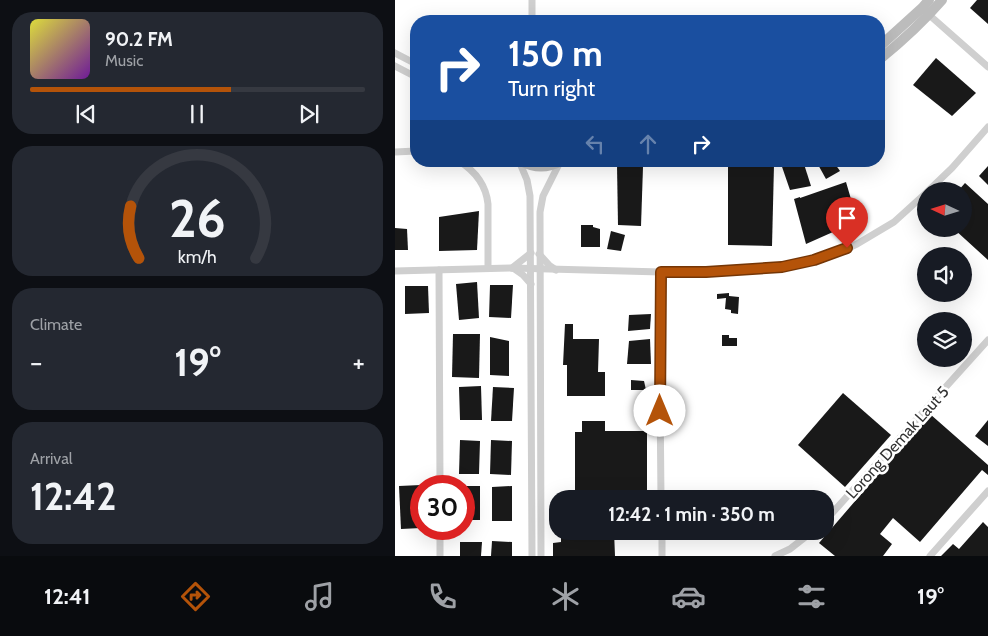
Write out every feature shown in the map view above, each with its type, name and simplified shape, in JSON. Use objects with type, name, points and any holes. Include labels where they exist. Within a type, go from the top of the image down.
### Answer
[{"type":"main road","points":[[885,42],[926,7],[942,0]]},
{"type":"main road","points":[[885,55],[901,42],[926,7]]},
{"type":"street","points":[[532,15],[533,0]]},
{"type":"street","points":[[926,7],[988,68]]},
{"type":"street","points":[[395,53],[410,61]]},
{"type":"street","points":[[395,66],[410,74]]},
{"type":"street","points":[[937,182],[988,127]]},
{"type":"street","points":[[395,152],[410,151]]},
{"type":"street","points":[[467,167],[483,185],[488,204],[488,268]]},
{"type":"street","points":[[522,167],[530,196],[532,556]]},
{"type":"street","points":[[541,556],[540,212],[546,188],[558,167]]},
{"type":"street","points":[[395,271],[531,268],[706,272],[782,267],[819,259],[857,244],[894,222],[917,201]]},
{"type":"street","points":[[512,268],[531,253]]},
{"type":"street","points":[[539,254],[550,266],[557,270]]},
{"type":"street","points":[[512,268],[523,275],[531,285]]},
{"type":"street","points":[[439,270],[440,475]]},
{"type":"street","points":[[539,282],[557,270]]},
{"type":"street","points":[[661,272],[661,490]]},
{"type":"street","name":"Lorong Demak Laut 5","points":[[834,511],[988,340]]},
{"type":"street","points":[[930,556],[988,491]]},
{"type":"street","points":[[440,540],[440,556]]},
{"type":"street","points":[[662,540],[662,556]]},
{"type":"street","points":[[775,556],[790,549],[802,540]]},
{"type":"building","points":[[977,0],[988,0],[988,24],[970,8]]},
{"type":"building","points":[[936,58],[976,93],[952,116],[913,85]]},
{"type":"building","points":[[988,166],[988,185],[979,176]]},
{"type":"building","points":[[617,167],[643,167],[641,226],[618,225]]},
{"type":"building","points":[[728,167],[774,167],[772,246],[728,245]]},
{"type":"building","points":[[782,167],[805,167],[811,186],[790,190]]},
{"type":"building","points":[[819,167],[837,167],[840,171],[826,179]]},
{"type":"building","points":[[846,182],[858,223],[806,244],[794,199]]},
{"type":"building","points":[[973,190],[988,204],[988,260],[964,238],[973,238]]},
{"type":"building","points":[[479,211],[477,250],[439,251],[439,217]]},
{"type":"building","points":[[581,225],[593,225],[593,227],[600,229],[600,247],[581,247]]},
{"type":"building","points":[[395,228],[407,229],[408,250],[395,250]]},
{"type":"building","points":[[611,231],[625,235],[621,251],[607,249]]},
{"type":"building","points":[[477,282],[479,318],[459,320],[456,284]]},
{"type":"building","points":[[490,285],[513,285],[511,318],[489,317]]},
{"type":"building","points":[[405,286],[428,286],[429,313],[405,314]]},
{"type":"building","points":[[729,293],[729,296],[739,297],[738,314],[731,313],[731,310],[725,309],[726,298],[717,299],[717,294]]},
{"type":"building","points":[[651,314],[650,329],[628,331],[629,315]]},
{"type":"building","points":[[565,324],[573,324],[573,339],[599,339],[598,372],[605,372],[605,396],[567,396],[567,365],[563,365]]},
{"type":"building","points":[[453,334],[480,334],[479,378],[452,377]]},
{"type":"building","points":[[722,335],[729,335],[729,338],[737,338],[737,346],[722,346]]},
{"type":"building","points":[[490,337],[509,341],[509,376],[490,375]]},
{"type":"building","points":[[650,339],[651,364],[627,364],[629,341]]},
{"type":"building","points":[[631,380],[644,381],[646,390],[631,390]]},
{"type":"building","points":[[481,386],[482,420],[460,420],[459,387]]},
{"type":"building","points":[[493,387],[514,388],[512,421],[491,421]]},
{"type":"building","points":[[843,393],[891,435],[845,487],[798,445]]},
{"type":"building","points":[[930,414],[988,465],[988,475],[982,470],[920,542],[893,518],[880,534],[892,544],[883,556],[835,556],[819,543],[822,540],[834,540],[834,526]]},
{"type":"building","points":[[988,420],[988,446],[975,436]]},
{"type":"building","points":[[582,421],[605,421],[605,431],[647,431],[647,490],[575,490],[575,432],[582,432]]},
{"type":"building","points":[[460,440],[480,441],[479,474],[459,474]]},
{"type":"building","points":[[491,440],[512,441],[511,475],[490,474]]},
{"type":"building","points":[[399,486],[410,486],[410,529],[401,529]]},
{"type":"building","points":[[475,486],[480,486],[480,520],[475,520]]},
{"type":"building","points":[[512,486],[512,521],[492,521],[492,487]]},
{"type":"building","points":[[983,522],[988,527],[988,556],[941,556],[953,544],[959,549]]},
{"type":"building","points":[[561,540],[614,540],[615,556],[553,556],[553,543],[561,542]]},
{"type":"building","points":[[492,541],[512,542],[512,556],[491,556]]},
{"type":"building","points":[[460,542],[482,542],[481,556],[460,556]]},
{"type":"route","points":[[660,411],[661,272],[706,272],[782,267],[814,260],[847,248]]}]
